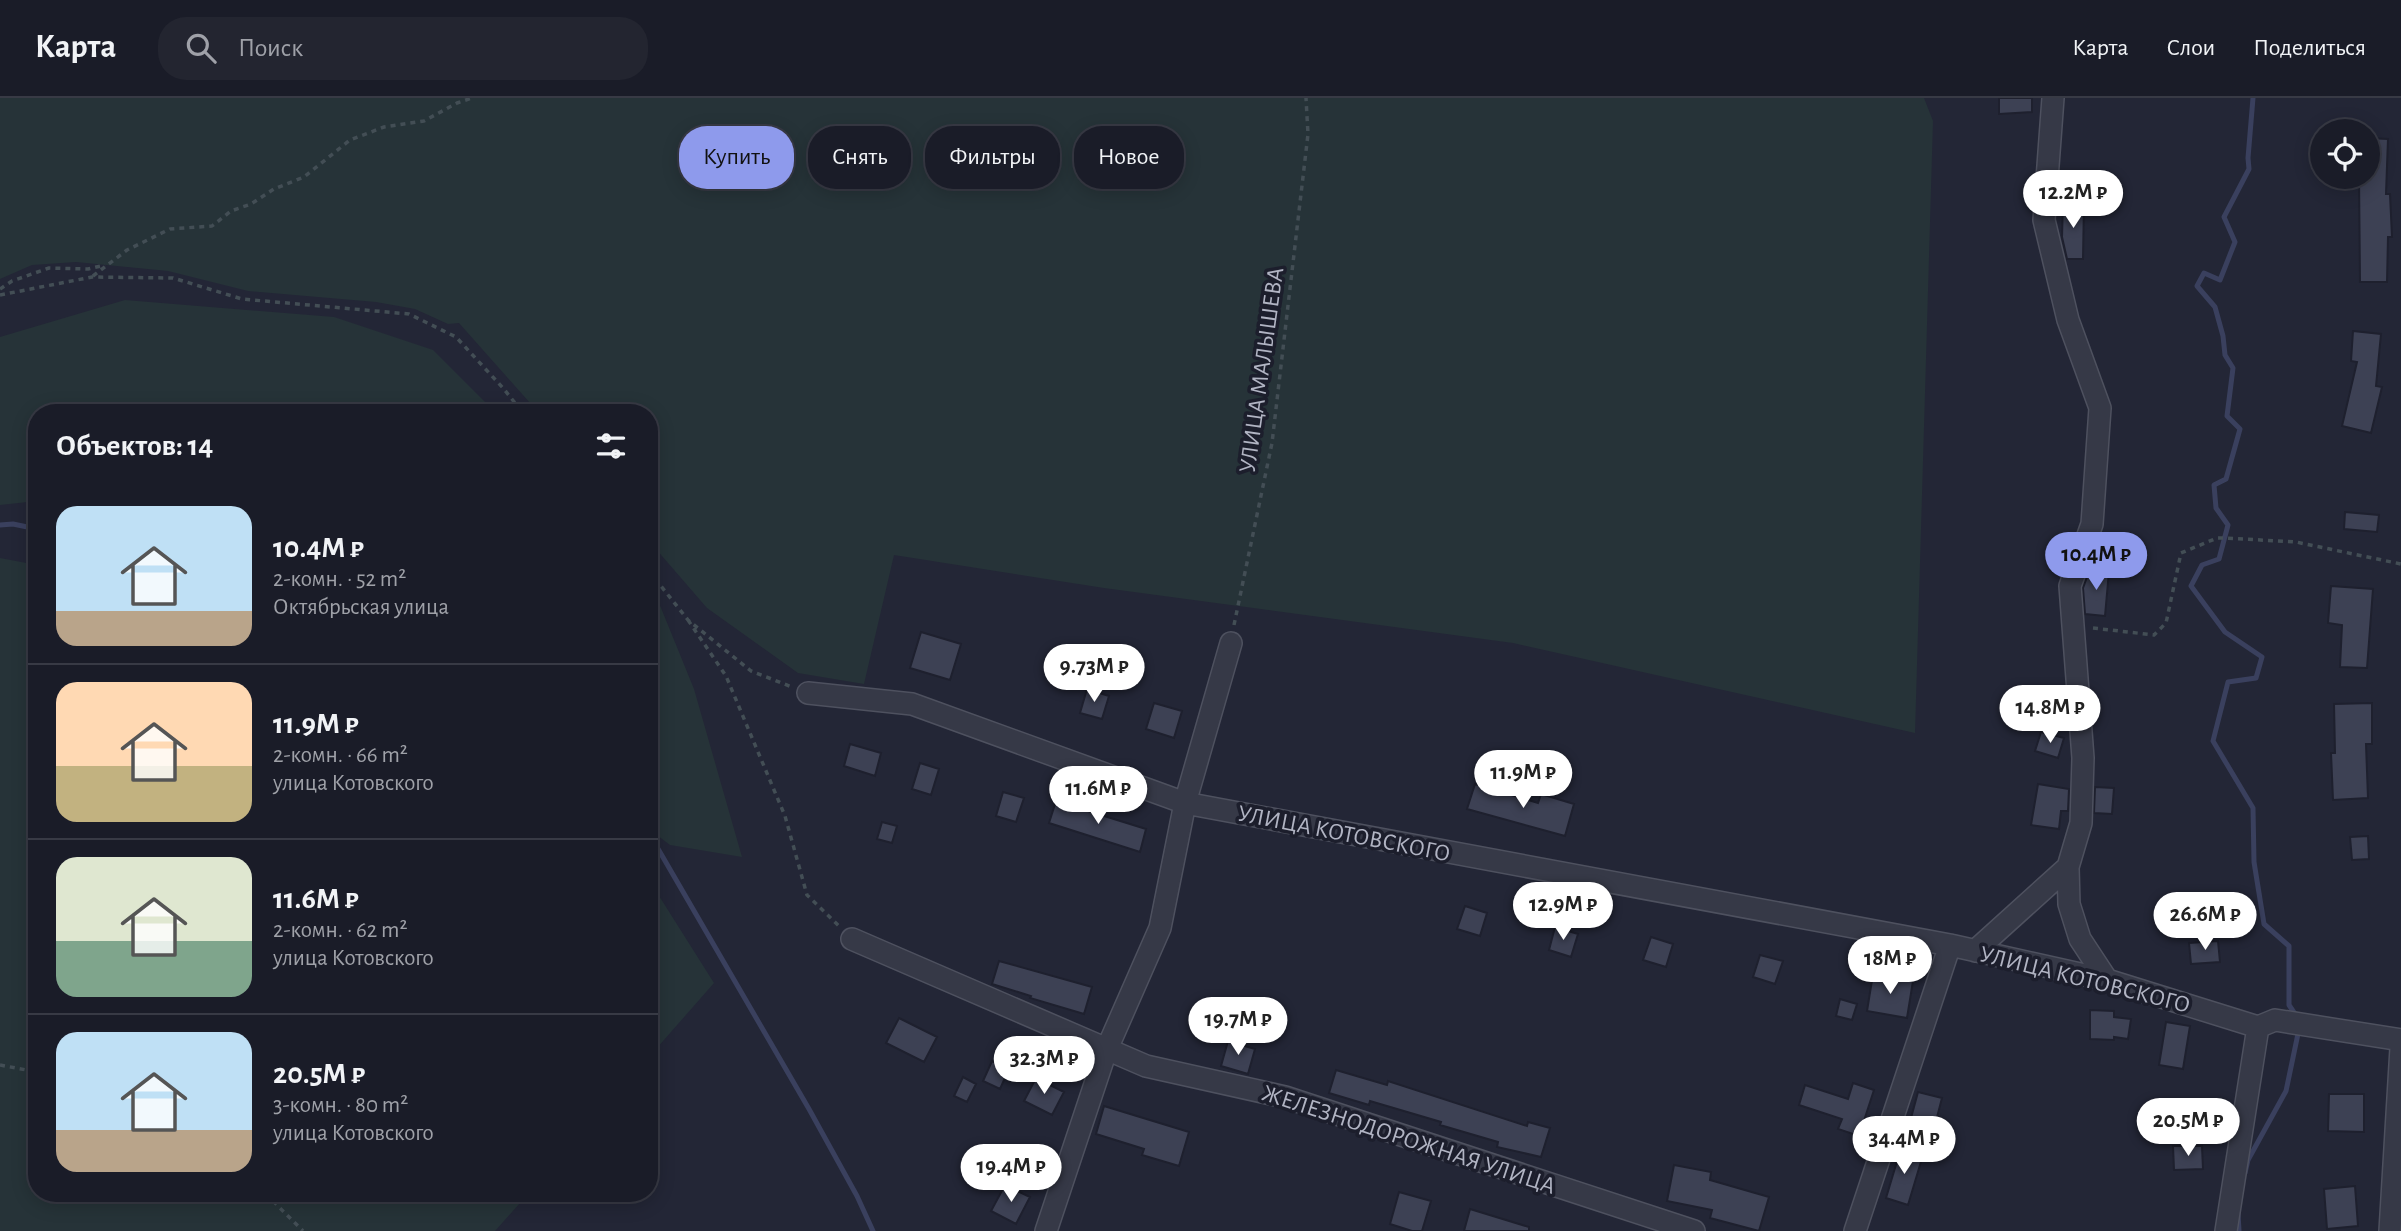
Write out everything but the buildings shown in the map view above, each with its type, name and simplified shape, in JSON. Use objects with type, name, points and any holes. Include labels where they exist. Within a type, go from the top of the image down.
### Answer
[{"type":"street","points":[[2053,98],[2044,220],[2068,320],[2100,408],[2092,524],[2070,586],[2083,758],[2081,823],[2068,867],[2069,904],[2080,939],[2107,980]]},
{"type":"street","points":[[1046,1231],[1106,1051],[1160,929],[1185,803],[1231,643]]},
{"type":"street","name":"УЛИЦА КОТОВСКОГО","points":[[808,693],[912,704],[1185,803],[1950,945],[2107,980],[2258,1027]]},
{"type":"street","points":[[1975,951],[2068,867]]},
{"type":"street","name":"ЖЕЛЕЗНОДОРОЖНАЯ УЛИЦА","points":[[852,939],[1146,1066],[1284,1097],[1694,1231]]},
{"type":"street","points":[[1855,1231],[1950,945]]},
{"type":"street","points":[[2226,1231],[2258,1027],[2275,1020],[2401,1040]]},
{"type":"street","points":[[2390,1231],[2401,1048]]},
{"type":"path","points":[[92,277],[127,250],[170,229],[212,226],[231,211],[304,177],[350,140],[384,127],[424,121],[472,98]]},
{"type":"path","name":"УЛИЦА МАЛЫШЕВА","points":[[1231,643],[1272,443],[1308,134],[1306,98]]},
{"type":"path","points":[[0,289],[12,281],[49,268],[88,269],[108,265]]},
{"type":"path","points":[[0,295],[92,277],[173,278],[242,299],[409,314],[456,337],[516,404]]},
{"type":"path","points":[[2073,626],[2154,635],[2166,623],[2181,553],[2217,538],[2296,542],[2401,564]]},
{"type":"path","points":[[658,582],[688,620],[726,676],[785,816],[807,895],[852,939]]},
{"type":"path","points":[[688,620],[751,671],[808,693]]},
{"type":"path","points":[[0,1065],[28,1070]]},
{"type":"path","points":[[274,1202],[303,1231]]},
{"type":"shaded area","points":[[0,98],[1924,98],[1933,121],[1915,733],[1513,643],[1104,588],[894,555],[864,684],[798,673],[707,608],[658,551],[658,404],[531,404],[459,323],[448,324],[415,309],[376,302],[248,291],[168,271],[76,262],[32,265],[0,279]]},
{"type":"shaded area","points":[[125,300],[334,317],[433,350],[487,404],[28,404],[28,502],[0,505],[0,337]]},
{"type":"shaded area","points":[[0,558],[28,563],[28,1202],[521,1202],[495,1231],[0,1231]]},
{"type":"shaded area","points":[[658,602],[694,689],[742,857],[670,845],[658,836]]},
{"type":"shaded area","points":[[658,894],[714,983],[658,1047]]},
{"type":"waterway","points":[[2253,98],[2249,169],[2224,217],[2235,242],[2220,280],[2204,273],[2197,286],[2215,307],[2225,355],[2233,368],[2227,416],[2240,429],[2226,479],[2214,485],[2216,508],[2228,525],[2219,559],[2202,565],[2191,586],[2225,632],[2262,657],[2256,678],[2228,682],[2213,741],[2253,808],[2254,862],[2264,924],[2289,946],[2289,1005],[2297,1017]]},
{"type":"waterway","points":[[0,525],[28,527]]},
{"type":"waterway","points":[[658,849],[809,1109],[873,1231]]},
{"type":"waterway","points":[[2245,1173],[2248,1160],[2286,1091],[2299,1029]]},
{"type":"waterway","points":[[2238,1213],[2239,1231]]}]
